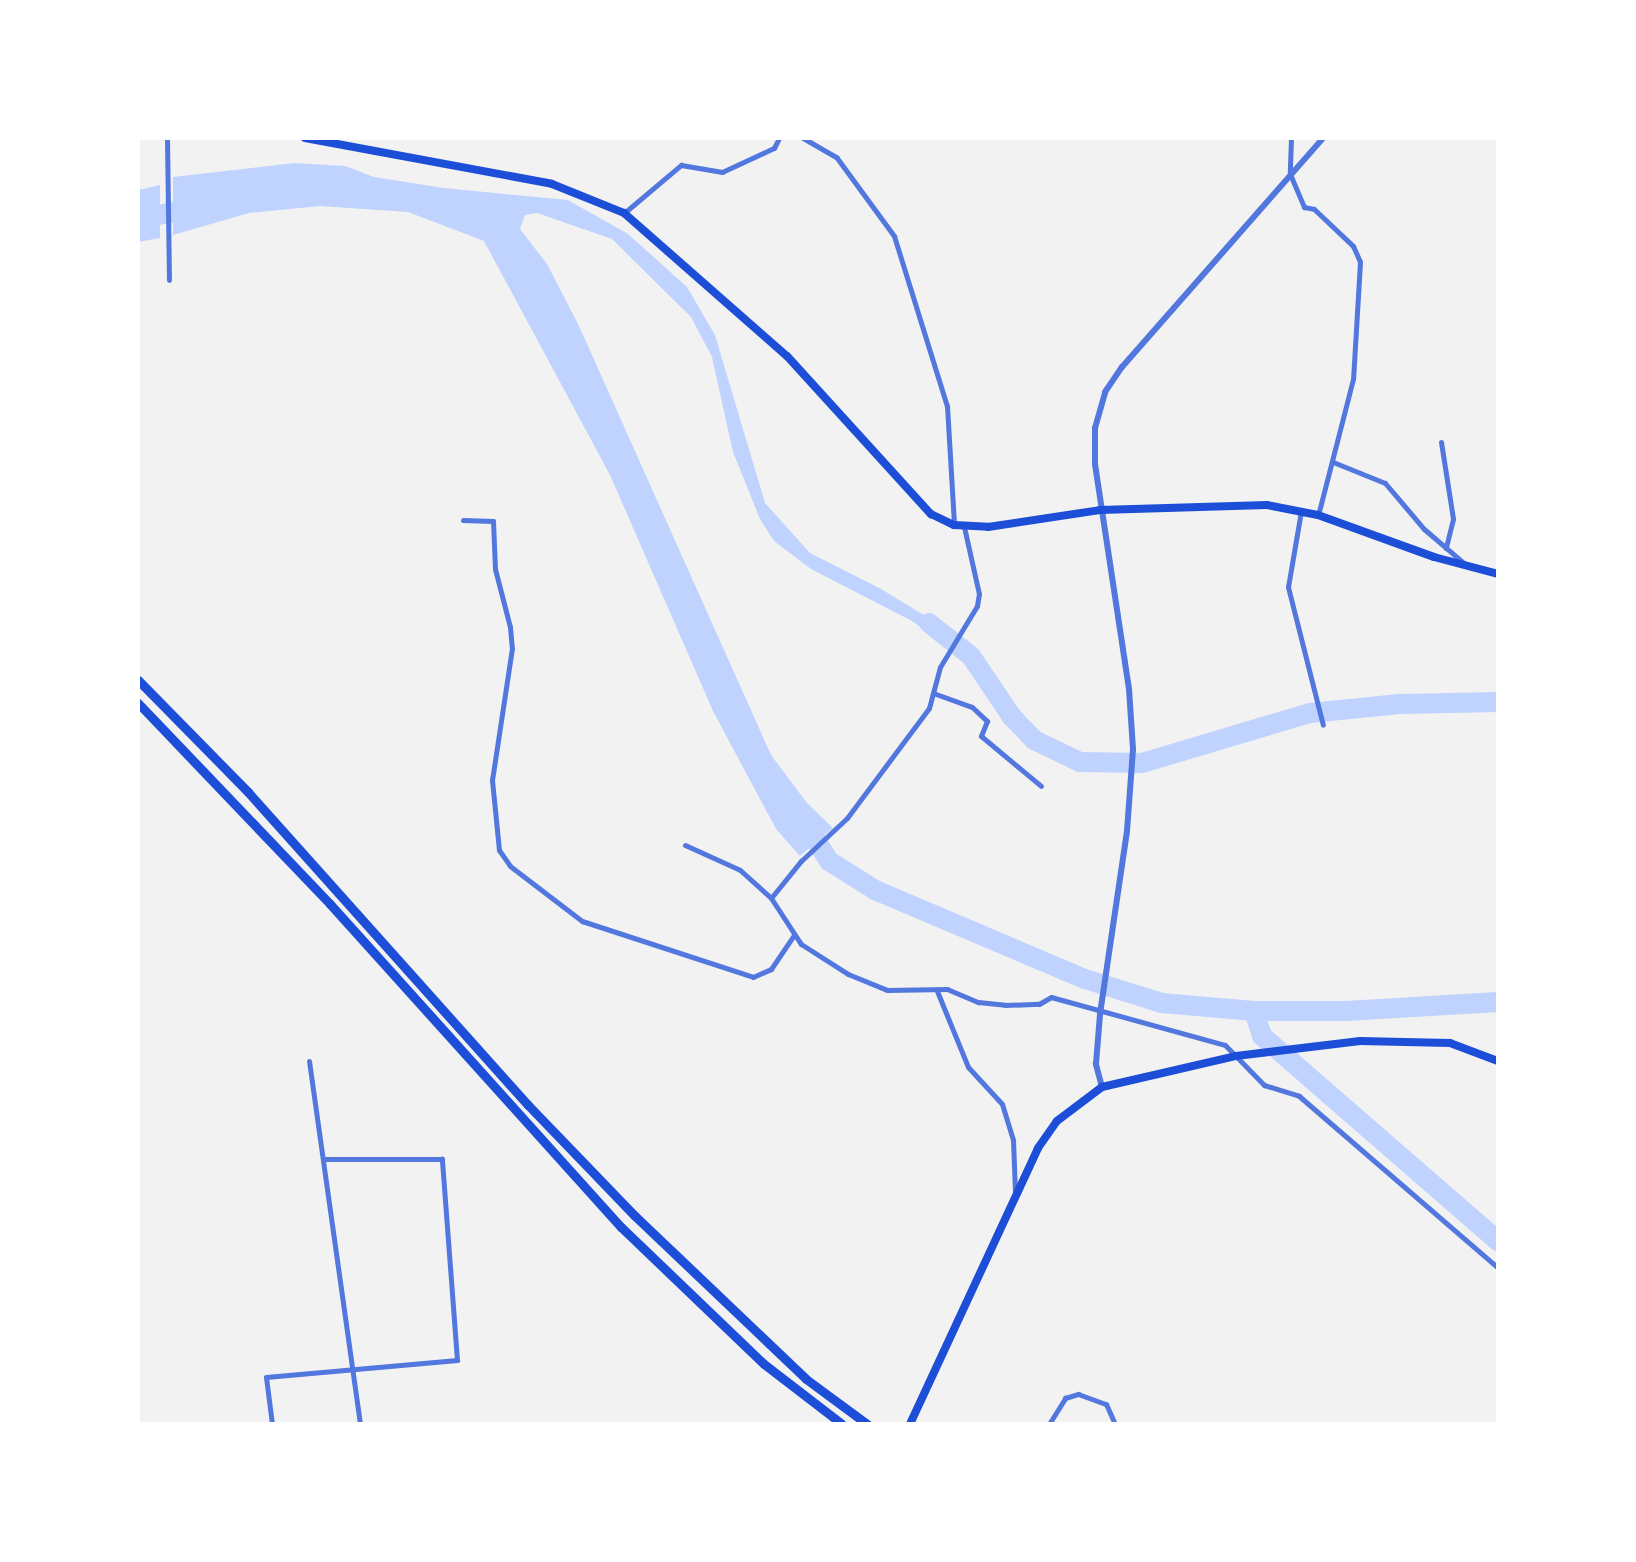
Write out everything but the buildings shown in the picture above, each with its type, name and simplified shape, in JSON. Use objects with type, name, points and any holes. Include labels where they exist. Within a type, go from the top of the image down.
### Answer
[{"type":"highway","points":[[138,680],[248,792],[528,1105],[634,1216],[806,1379],[865,1423]]},
{"type":"highway","points":[[138,703],[318,891],[621,1227],[764,1364],[842,1424]]},
{"type":"main road","points":[[304,138],[348,140],[552,184],[624,213],[787,356],[931,514],[959,526],[1100,510],[1214,503],[1318,515],[1498,574]]},
{"type":"main road","points":[[910,1424],[1057,1120],[1102,1087],[1257,1052],[1421,1040],[1450,1043],[1498,1062]]},
{"type":"street","points":[[167,138],[169,280]]},
{"type":"street","points":[[624,213],[681,164],[722,172],[774,148],[779,138]]},
{"type":"street","points":[[771,898],[801,861],[847,818],[929,708],[947,653],[979,594],[959,526],[947,406],[894,236],[836,158],[803,138]]},
{"type":"street","points":[[1291,138],[1290,174],[1304,207],[1314,209],[1353,246],[1360,262],[1352,379],[1318,515]]},
{"type":"street","points":[[1102,1087],[1096,1064],[1100,1014],[1133,749],[1129,689],[1100,510],[1095,428],[1105,392],[1122,367],[1323,138]]},
{"type":"street","points":[[1441,442],[1453,519],[1446,548]]},
{"type":"street","points":[[1333,462],[1385,483],[1424,530],[1470,567]]},
{"type":"street","points":[[1301,511],[1288,587],[1322,725]]},
{"type":"street","points":[[463,520],[494,522],[495,569],[510,627],[512,648],[492,780],[499,850],[510,866],[582,921],[753,977],[762,977],[771,969],[792,936]]},
{"type":"street","points":[[933,693],[972,707],[987,721],[981,736],[1041,786]]},
{"type":"street","points":[[685,845],[730,862],[771,898],[792,936],[848,974],[887,990],[947,989],[978,1002],[1005,1005],[1040,1004],[1051,997],[1100,1014],[1190,1032],[1224,1045],[1264,1085],[1300,1096],[1498,1268]]},
{"type":"street","points":[[936,991],[968,1066],[1002,1104],[1013,1140],[1016,1200]]},
{"type":"street","points":[[309,1060],[360,1424]]},
{"type":"street","points":[[272,1424],[266,1377],[457,1360],[442,1159],[324,1159]]},
{"type":"street","points":[[1049,1424],[1064,1398],[1078,1394],[1106,1404],[1115,1424]]},
{"type":"water","points":[[294,163],[345,166],[374,177],[444,188],[568,200],[628,234],[687,287],[715,335],[765,503],[810,553],[881,589],[955,634],[947,646],[912,621],[811,569],[774,541],[760,519],[733,452],[712,357],[691,317],[612,239],[537,213],[525,215],[520,229],[547,264],[579,326],[771,755],[807,803],[833,828],[800,856],[776,829],[713,711],[610,475],[484,241],[408,212],[320,206],[249,213],[173,235],[173,177]]},
{"type":"water","points":[[160,185],[160,238],[138,242],[138,190]]},
{"type":"waterway","points":[[138,219],[199,207]]},
{"type":"waterway","points":[[929,623],[971,656],[1012,717],[1034,740],[1080,762],[1142,763],[1310,713],[1400,704],[1498,702]]},
{"type":"waterway","points":[[806,825],[829,861],[875,890],[1085,979],[1162,1003],[1254,1011],[1346,1011],[1498,1002]]},
{"type":"waterway","points":[[1254,1011],[1262,1036],[1498,1241]]}]
